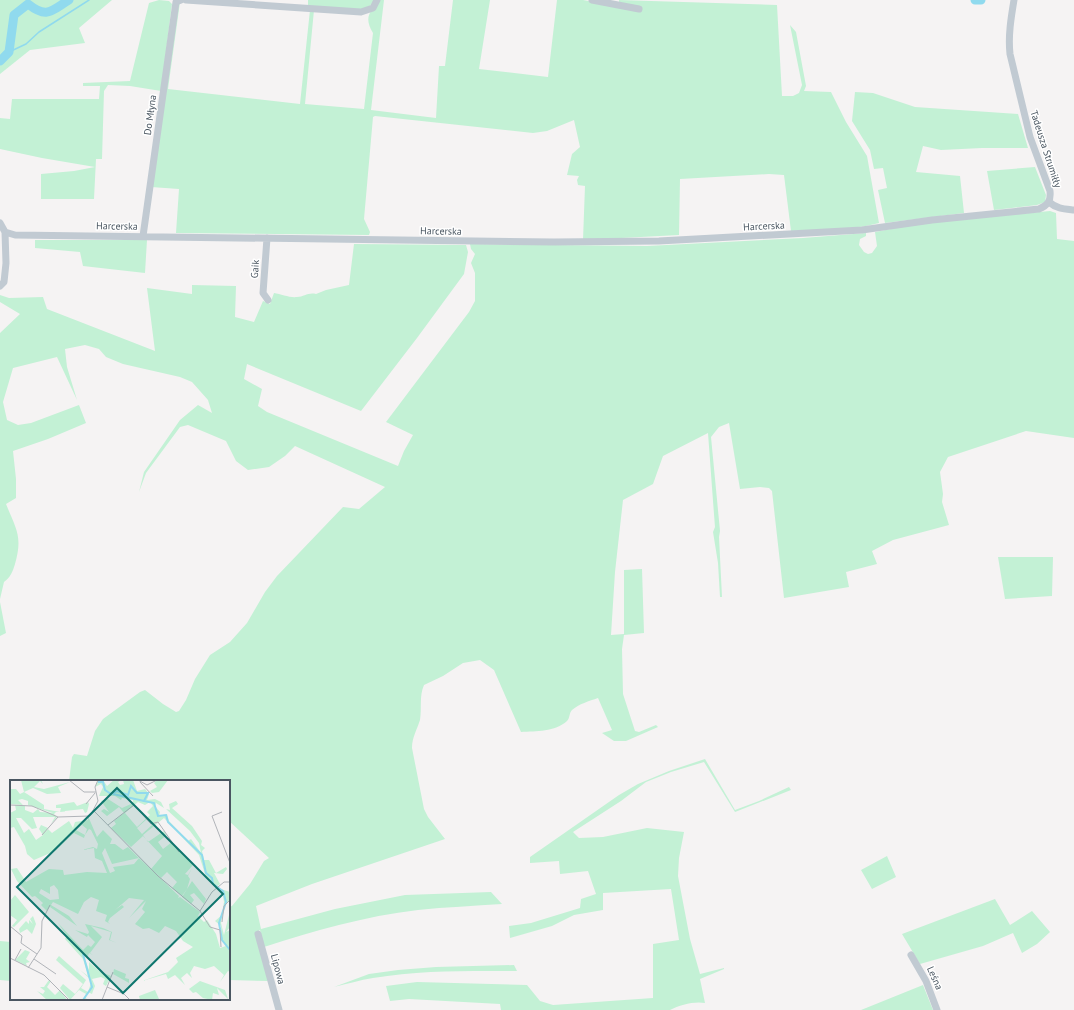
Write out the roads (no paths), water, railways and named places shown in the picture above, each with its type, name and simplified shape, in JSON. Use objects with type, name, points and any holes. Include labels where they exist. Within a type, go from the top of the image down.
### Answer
[{"type":"street","name":"Do Młyna","points":[[143,236],[176,2],[181,0]]},
{"type":"street","points":[[186,0],[361,12],[373,8],[377,0]]},
{"type":"street","points":[[592,0],[639,9]]},
{"type":"street","name":"Tadeusza Strumiłły","points":[[877,228],[932,220],[1039,209],[1046,206],[1049,202],[1051,197],[1050,191],[1030,138],[1010,54],[1010,30],[1014,0]]},
{"type":"street","points":[[1049,202],[1055,207],[1074,210]]},
{"type":"street","points":[[0,223],[4,232],[6,263],[4,282],[0,286]]},
{"type":"street","name":"Harcerska","points":[[4,232],[15,235],[554,242],[659,241],[830,233],[877,228]]},
{"type":"street","name":"Gaik","points":[[267,238],[263,293],[268,300]]},
{"type":"street","name":"Lipowa","points":[[258,934],[279,1010]]},
{"type":"street","name":"Leśna","points":[[912,955],[926,981],[937,1010]]},
{"type":"waterway","points":[[0,61],[9,52],[14,15],[28,4],[34,9],[49,12],[69,0]]},
{"type":"waterway","points":[[9,52],[26,44],[39,32],[89,0]]},
{"type":"waterway","points":[[975,0],[981,0]]}]
